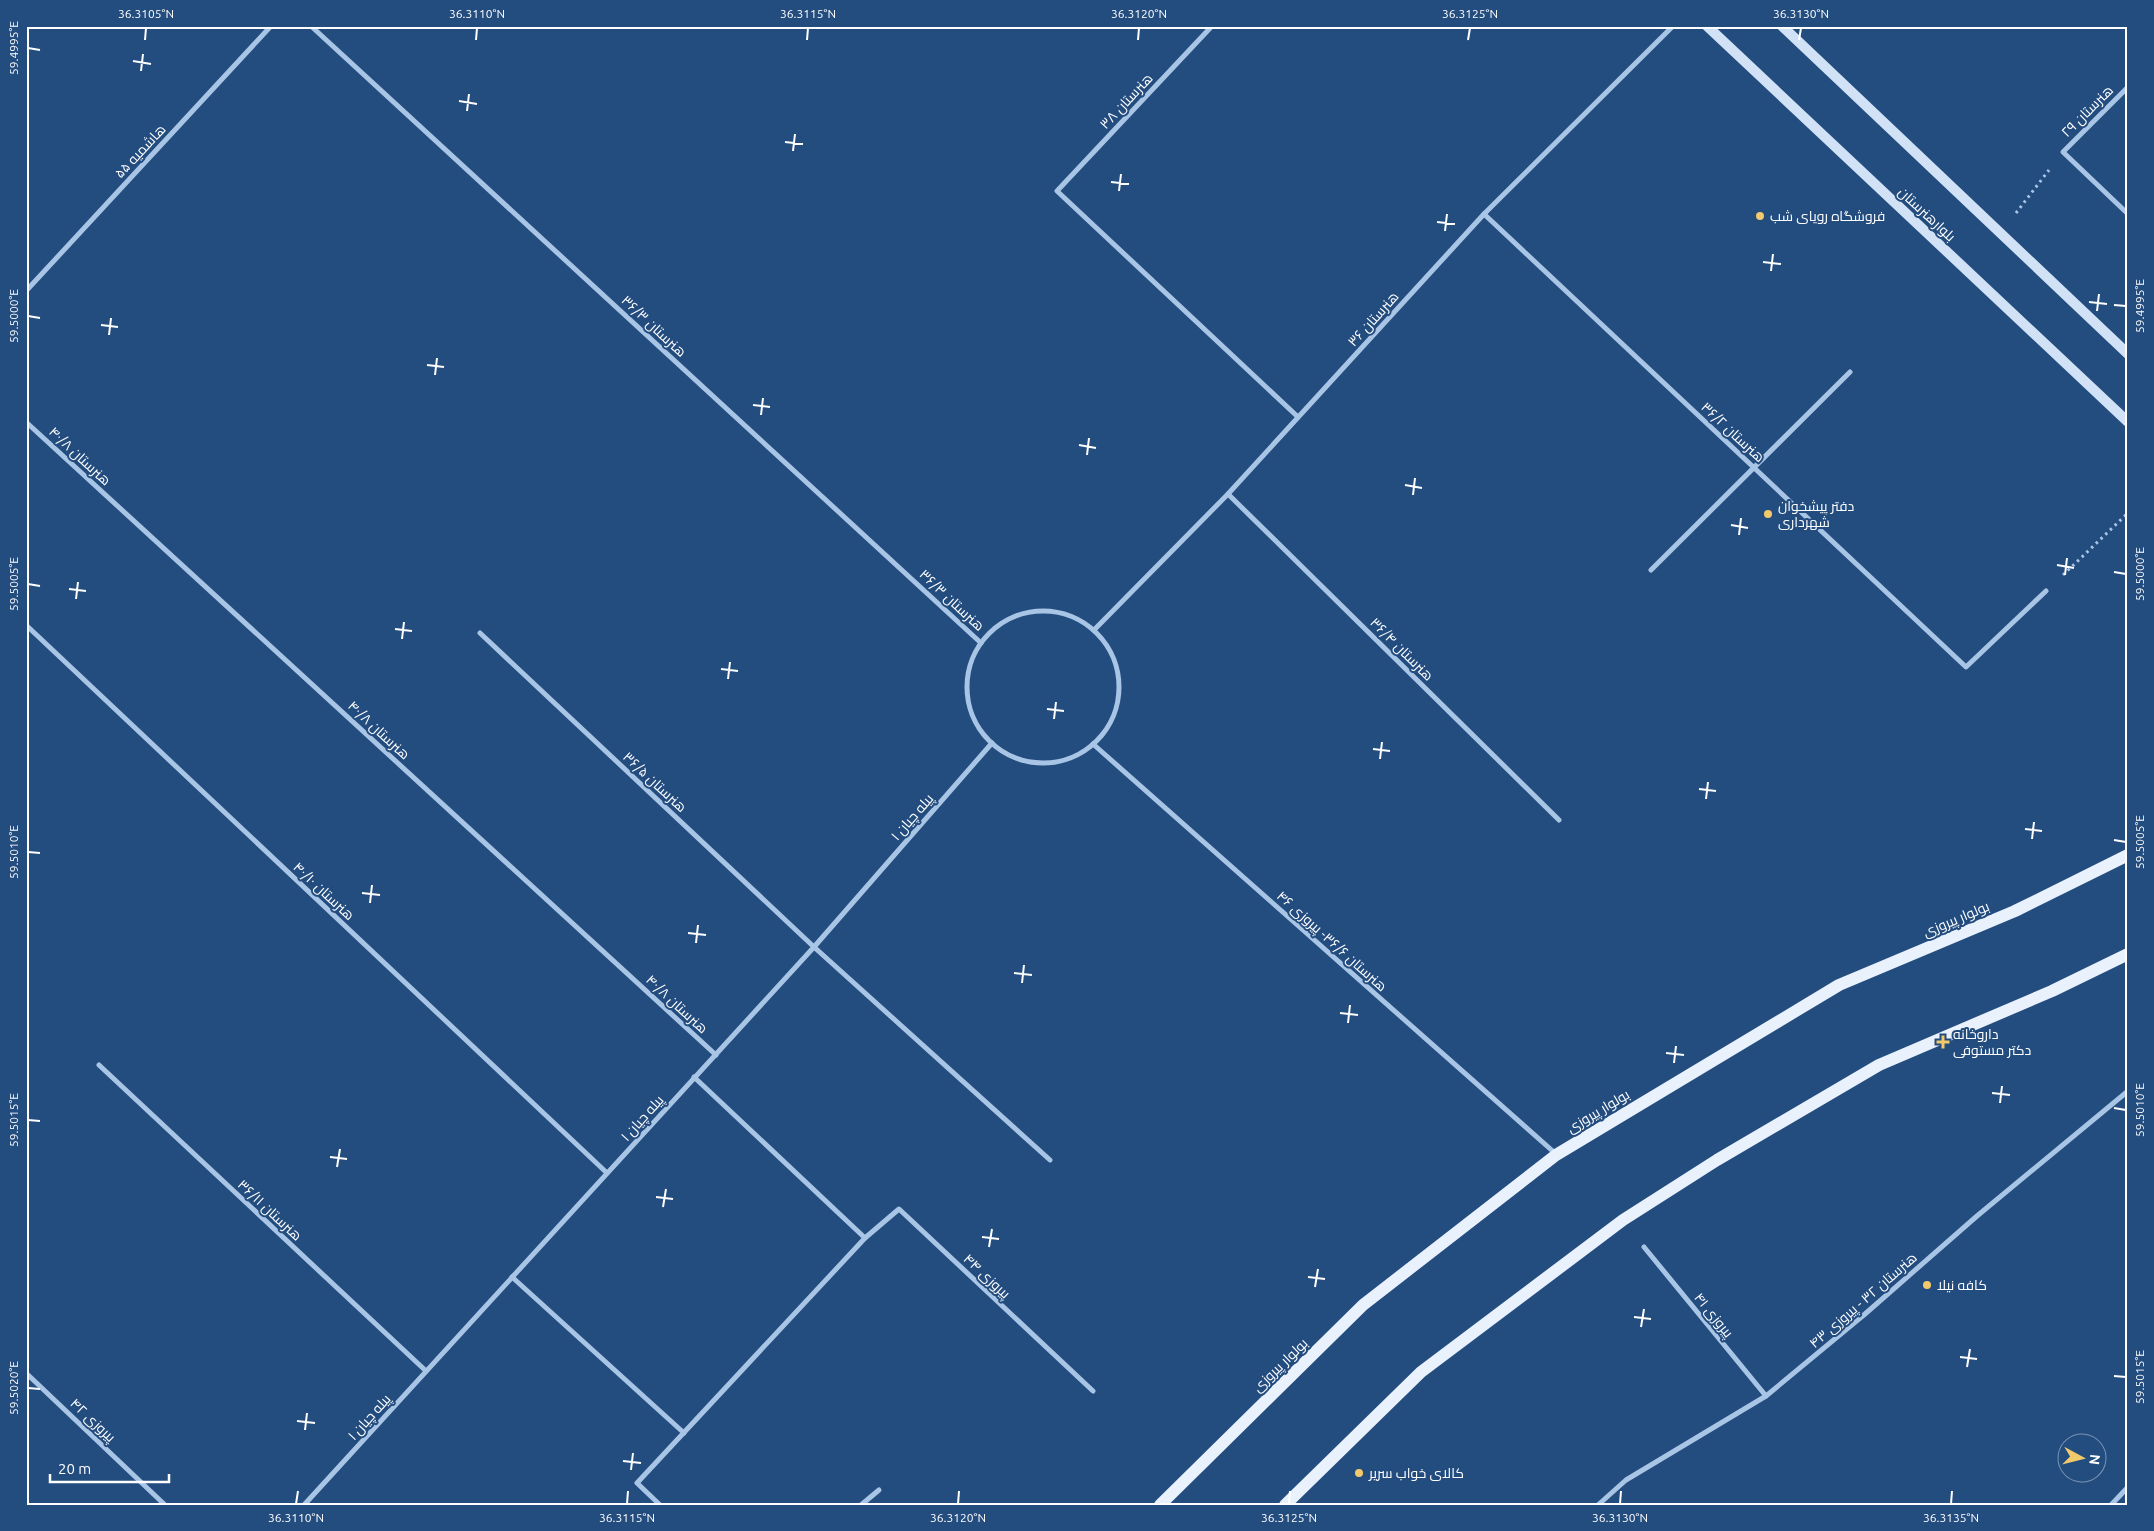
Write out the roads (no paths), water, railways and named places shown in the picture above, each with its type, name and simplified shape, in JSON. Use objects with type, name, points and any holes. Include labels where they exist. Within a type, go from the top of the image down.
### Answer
[{"type":"main road","name":"بلوارهنرستان","points":[[1707,26],[2128,422]]},
{"type":"main road","points":[[1782,26],[2128,354]]},
{"type":"main road","name":"بولوار پیروزی","points":[[1160,1505],[1363,1305],[1556,1155],[1840,986],[2015,911],[2128,855]]},
{"type":"main road","points":[[1285,1505],[1421,1372],[1623,1220],[1717,1160],[1879,1065],[2052,991],[2128,954]]},
{"type":"street","name":"هاشمیه ۵۵","points":[[26,291],[271,26]]},
{"type":"street","name":"هنرستان ۳۶/۳","points":[[311,26],[982,643]]},
{"type":"street","name":"هنرستان ۳۸","points":[[1212,26],[1057,192],[1298,417]]},
{"type":"street","name":"هنرستان ۳۶","points":[[1094,630],[1228,494],[1484,214],[1674,26]]},
{"type":"street","name":"هنرستان ۲۹","points":[[2128,87],[2063,152],[2128,214]]},
{"type":"street","name":"هنرستان ۳۶/۲","points":[[1484,214],[1966,667],[2046,591]]},
{"type":"street","points":[[1651,570],[1850,372]]},
{"type":"street","name":"هنرستان ۴۰/۸","points":[[26,422],[716,1055]]},
{"type":"street","name":"هنرستان ۳۶/۴","points":[[1228,494],[1559,820]]},
{"type":"street","points":[[1048,611],[1073,616],[1094,630],[1110,651],[1118,675],[1119,700],[1110,724],[1093,744],[1075,757],[1053,763],[1024,760],[1010,756],[992,743],[978,726],[970,706],[967,684],[972,662],[982,643],[1000,625],[1023,614],[1048,611]]},
{"type":"street","name":"هنرستان ۴۰/۱۰","points":[[26,625],[607,1173]]},
{"type":"street","name":"هنرستان ۳۶/۵","points":[[480,633],[814,947],[1050,1160]]},
{"type":"street","name":"پیله چیان ۱","points":[[304,1505],[814,947],[992,743]]},
{"type":"street","name":"هنرستان ۳۶/۶- پیروزی ۴۶","points":[[1093,744],[1556,1155]]},
{"type":"street","name":"هنرستان ۳۶/۱۱","points":[[99,1065],[426,1371]]},
{"type":"street","points":[[660,1505],[637,1483],[865,1238],[694,1077]]},
{"type":"street","name":"هنرستان ۳۲ - پیروزی ۴۳","points":[[1598,1505],[1626,1480],[1766,1396],[1865,1314],[1977,1216],[2128,1091]]},
{"type":"street","name":"پیروزی ۴۴","points":[[865,1238],[899,1208],[1093,1391]]},
{"type":"street","name":"پیروزی ۴۱","points":[[1644,1247],[1766,1396]]},
{"type":"street","points":[[512,1277],[684,1433]]},
{"type":"street","name":"پیروزی ۴۲","points":[[26,1373],[165,1505]]},
{"type":"street","points":[[2111,1505],[2128,1487]]},
{"type":"street","points":[[861,1505],[880,1490]]},
{"type":"place","name":"فروشگاه رویای شب","points":[[1760,216]]},
{"type":"place","name":"دفتر پیشخوان شهرداری","points":[[1768,514]]},
{"type":"place","name":"داروخانه دکتر مستوفی","points":[[1943,1042]]},
{"type":"place","name":"کافه نیلا","points":[[1927,1285]]},
{"type":"place","name":"کالای خواب سریر","points":[[1359,1473]]}]
